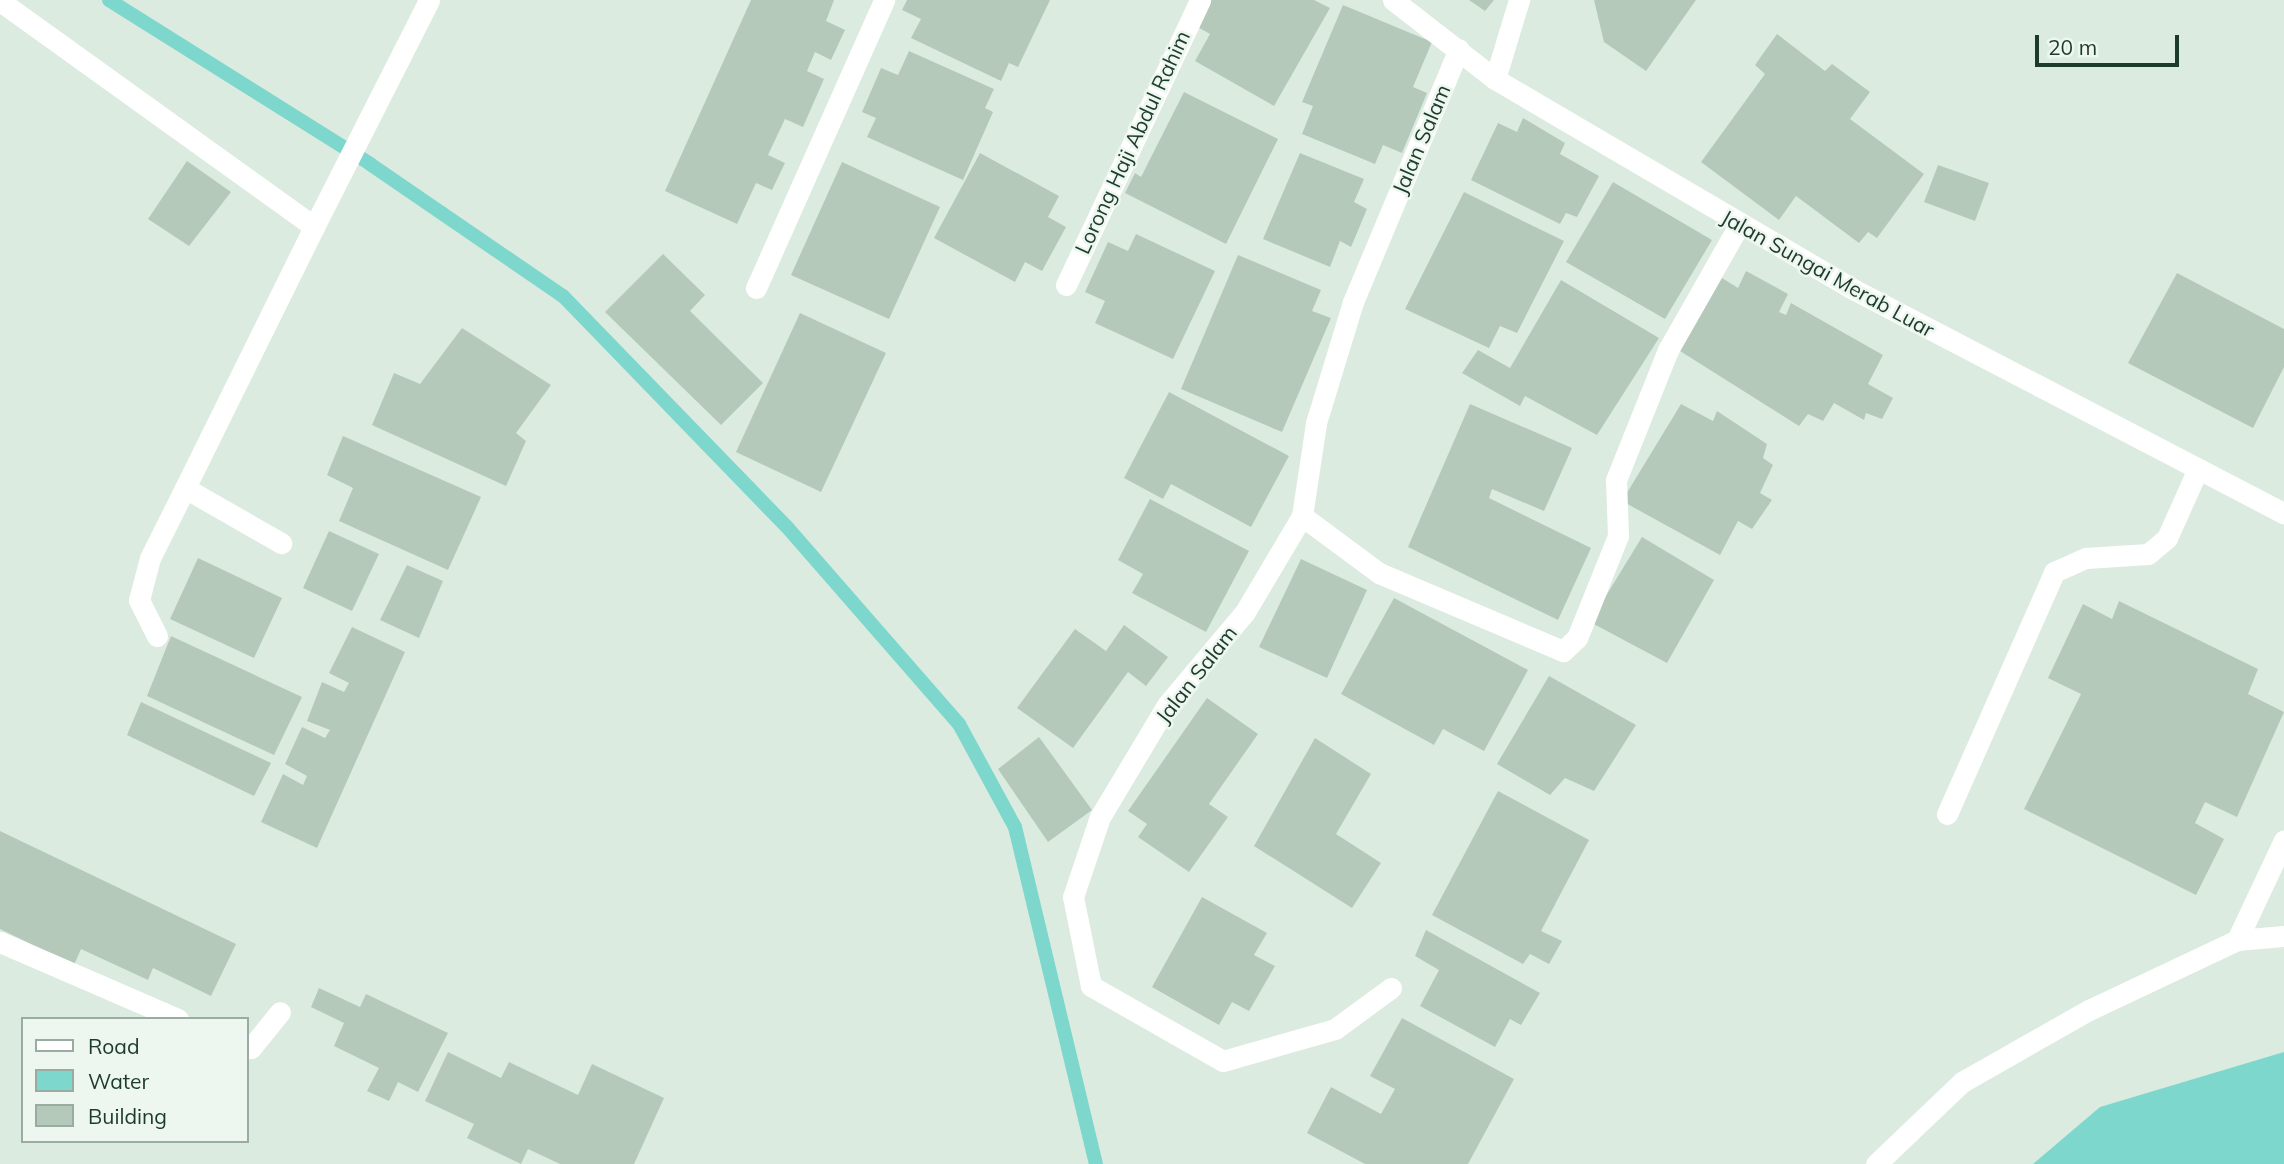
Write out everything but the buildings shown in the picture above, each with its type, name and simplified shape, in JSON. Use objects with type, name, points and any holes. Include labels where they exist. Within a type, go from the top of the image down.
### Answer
[{"type":"street","points":[[157,636],[139,600],[150,558],[429,0]]},
{"type":"street","points":[[756,288],[884,0]]},
{"type":"street","name":"Lorong Haji Abdul Rahim","points":[[1066,285],[1200,0]]},
{"type":"street","name":"Jalan Sungai Merab Luar","points":[[1393,0],[1495,79],[1740,223],[2197,471],[2284,513]]},
{"type":"street","points":[[1495,79],[1520,0]]},
{"type":"street","points":[[0,1],[314,227]]},
{"type":"street","name":"Jalan Salam","points":[[1391,988],[1335,1029],[1223,1061],[1091,986],[1073,897],[1100,817],[1167,705],[1245,612],[1302,516],[1317,423],[1353,302],[1459,49]]},
{"type":"street","points":[[1302,516],[1379,573],[1563,651],[1577,638],[1618,536],[1616,480],[1668,349],[1740,223]]},
{"type":"street","points":[[1947,814],[2054,572],[2086,558],[2148,554],[2166,538],[2197,471]]},
{"type":"street","points":[[186,488],[281,542]]},
{"type":"street","points":[[2237,940],[2284,840]]},
{"type":"street","points":[[1876,1164],[1962,1082],[2089,1010],[2237,940],[2284,936]]},
{"type":"street","points":[[0,942],[173,1017]]},
{"type":"street","points":[[248,1046],[251,1048],[280,1012]]},
{"type":"water","points":[[2284,1052],[2284,1164],[2033,1164],[2100,1107]]},
{"type":"waterway","points":[[109,0],[370,164],[563,296],[787,527],[959,724],[1015,827],[1096,1164]]}]
